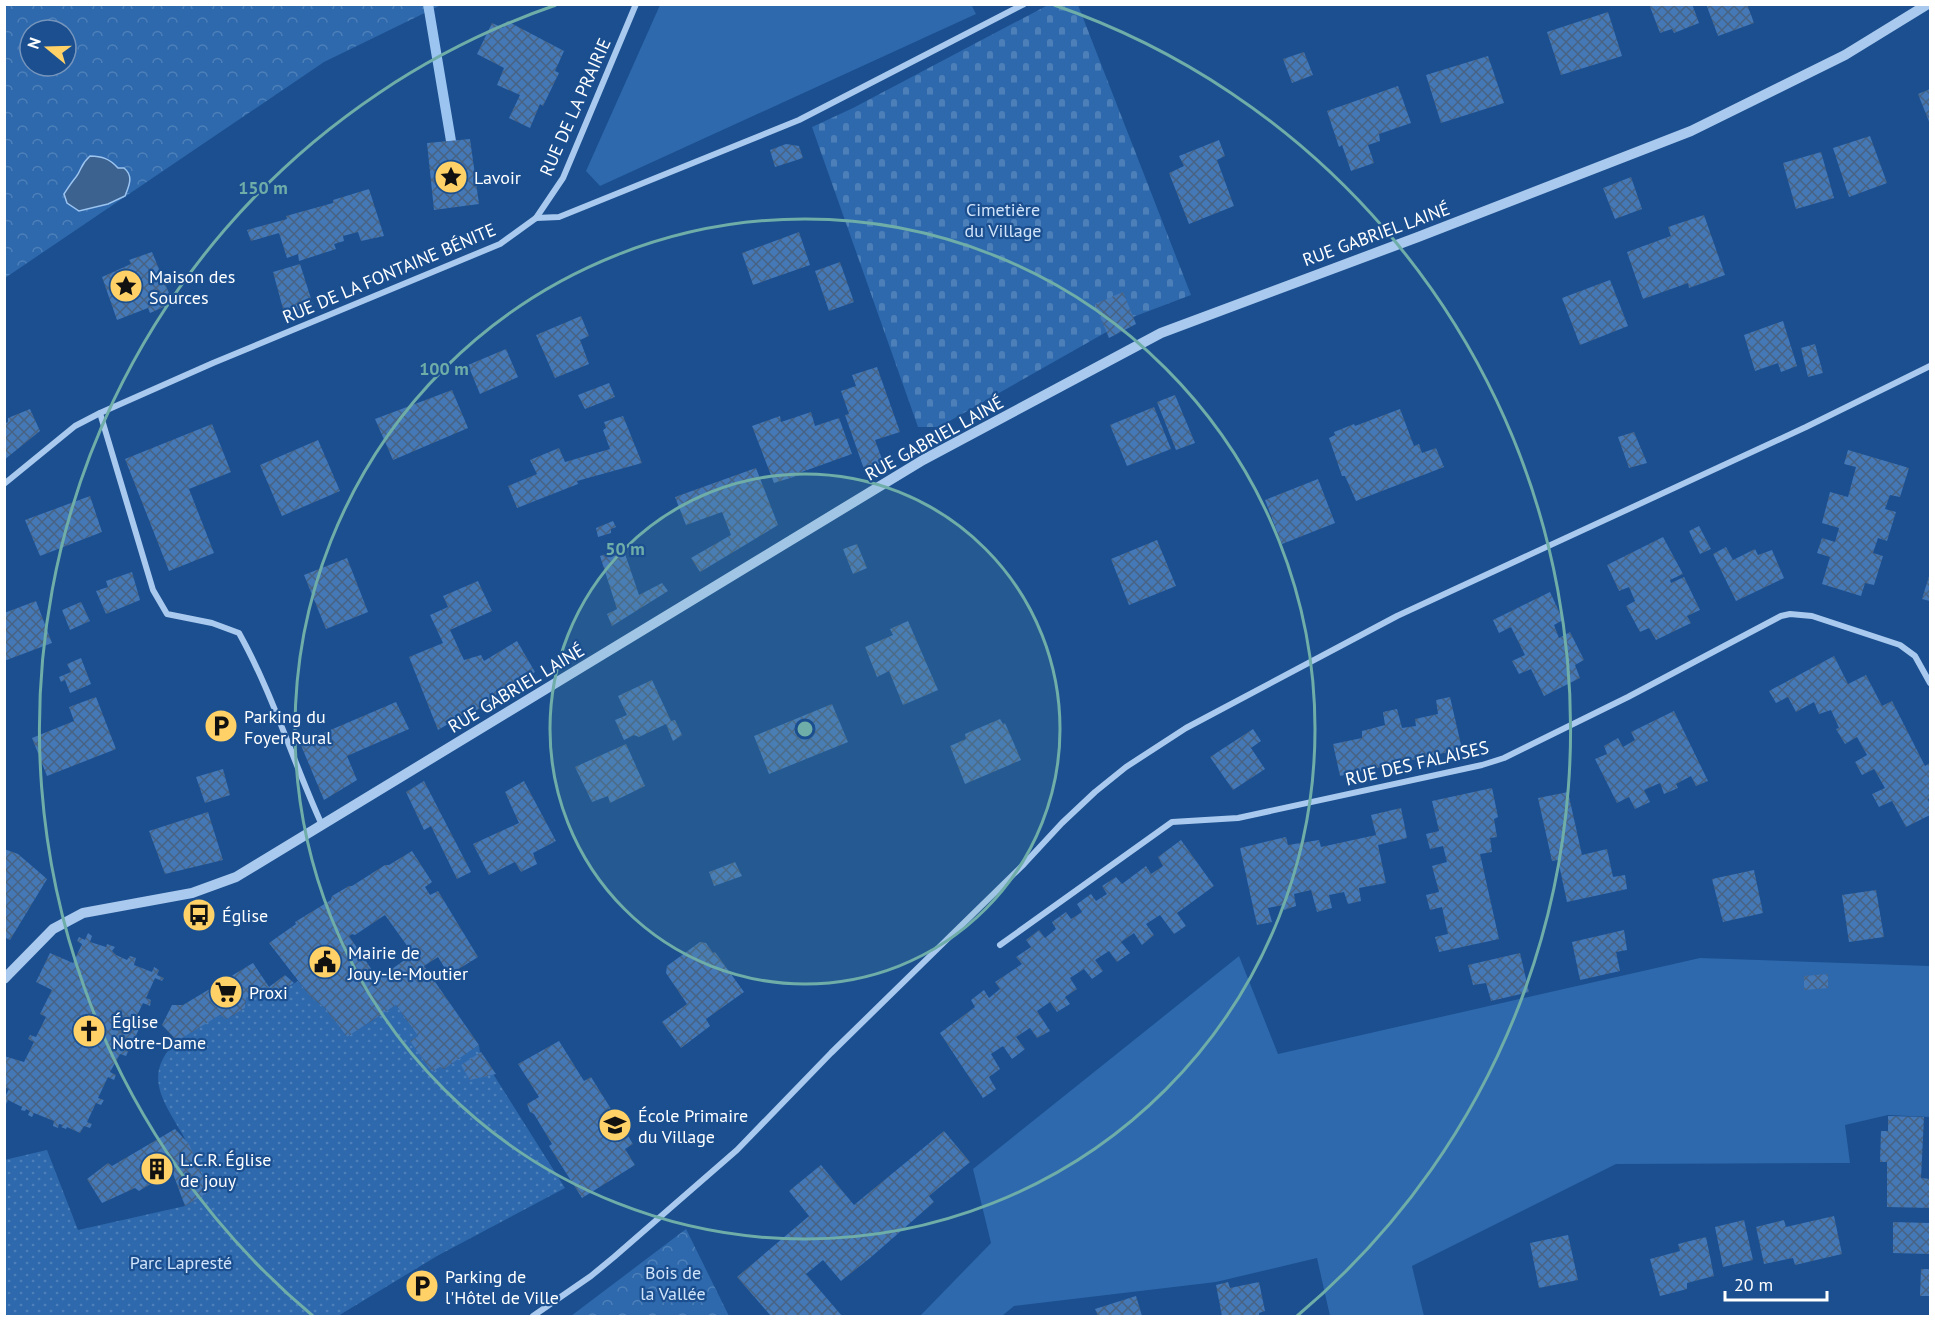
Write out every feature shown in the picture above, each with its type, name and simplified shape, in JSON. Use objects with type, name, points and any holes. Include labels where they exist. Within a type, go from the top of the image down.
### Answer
[{"type":"street","name":"RUE DE LA PRAIRIE","points":[[536,218],[563,178],[636,4]]},
{"type":"street","name":"RUE DE LA FONTAINE BÉNITE","points":[[4,484],[75,426],[100,413],[213,363],[500,244],[536,218],[559,217],[799,120],[1024,4]]},
{"type":"street","name":"RUE GABRIEL LAINÉ","points":[[4,979],[53,929],[83,913],[192,893],[236,878],[923,460],[1161,333],[1418,237],[1691,131],[1845,55],[1928,4]]},
{"type":"street","points":[[533,1317],[614,1257],[737,1150],[831,1053],[1095,792],[1126,767],[1186,728],[1397,616],[1806,427],[1930,366]]},
{"type":"street","points":[[100,413],[153,590],[167,614],[212,623],[239,633],[258,668],[322,826]]},
{"type":"street","name":"RUE DES FALAISES","points":[[1000,945],[1172,822],[1238,818],[1482,765],[1504,758],[1628,697],[1781,616],[1790,614],[1812,616],[1900,645],[1915,656],[1930,683]]},
{"type":"green space","points":[[971,4],[976,14],[600,186],[586,171],[660,5]]},
{"type":"green space","points":[[5,5],[441,5],[324,62],[5,278]]},
{"type":"green space","name":"Cimetière du Village","points":[[1048,5],[1078,5],[1191,295],[1133,317],[939,427],[918,427],[812,127],[853,108]]},
{"type":"green space","points":[[1239,956],[1278,1054],[1700,958],[1930,966],[1930,1117],[1888,1115],[1845,1125],[1850,1163],[1616,1164],[1412,1266],[1424,1316],[1330,1316],[1317,1258],[1216,1282],[1014,1306],[1002,1316],[920,1316],[991,1243],[973,1169]]},
{"type":"green space","name":"Parc Lapresté","points":[[298,981],[310,996],[325,1008],[347,1037],[396,1005],[418,1036],[411,1041],[432,1072],[440,1067],[444,1069],[479,1045],[480,1053],[565,1188],[437,1256],[338,1316],[5,1316],[4,1160],[47,1150],[78,1230],[185,1206],[209,1192],[191,1150],[164,1101],[158,1078],[160,1066],[176,1042],[191,1031],[220,1015],[227,1019],[245,1008],[246,998],[266,987],[273,997]]},
{"type":"green space","name":"Bois de la Vallée","points":[[686,1229],[729,1316],[571,1316]]},
{"type":"shaded area","points":[[90,156],[106,159],[118,168],[124,168],[129,174],[129,185],[125,196],[108,204],[79,211],[67,203],[64,194]]},
{"type":"building","points":[[1649,4],[1692,4],[1699,23],[1674,33],[1672,29],[1660,33]]},
{"type":"building","points":[[1706,4],[1747,4],[1754,23],[1718,36]]},
{"type":"building","points":[[1608,12],[1622,56],[1561,75],[1547,32]]},
{"type":"building","points":[[507,21],[564,51],[555,71],[559,73],[543,106],[540,104],[530,128],[509,118],[520,95],[497,85],[504,68],[477,54],[492,23],[503,28]]},
{"type":"building","points":[[1304,52],[1313,75],[1292,83],[1283,59]]},
{"type":"building","points":[[1488,56],[1504,103],[1441,123],[1426,75]]},
{"type":"building","points":[[1398,86],[1411,123],[1379,134],[1380,141],[1368,145],[1374,163],[1351,171],[1342,145],[1339,147],[1327,111]]},
{"type":"building","points":[[1930,89],[1930,124],[1918,94]]},
{"type":"building","points":[[1870,136],[1887,183],[1849,197],[1833,148]]},
{"type":"building","points":[[470,139],[479,204],[434,210],[427,143]]},
{"type":"building","points":[[1219,140],[1225,156],[1217,160],[1234,206],[1189,224],[1169,173],[1184,166],[1179,156]]},
{"type":"building","points":[[786,144],[799,146],[803,158],[775,167],[770,150]]},
{"type":"building","points":[[1821,152],[1834,198],[1796,209],[1783,163]]},
{"type":"building","points":[[1631,177],[1642,209],[1615,219],[1603,188]]},
{"type":"building","points":[[369,189],[384,236],[361,241],[358,232],[343,236],[344,241],[334,244],[336,249],[299,261],[298,254],[287,258],[279,233],[251,241],[247,230],[287,219],[286,216],[333,203],[333,200]]},
{"type":"building","points":[[1704,215],[1725,275],[1689,288],[1688,283],[1643,299],[1627,252],[1671,236],[1668,227]]},
{"type":"building","points":[[799,232],[810,265],[753,285],[742,253]]},
{"type":"building","points":[[152,252],[173,303],[150,313],[148,308],[117,320],[102,277],[131,264],[129,260]]},
{"type":"building","points":[[840,262],[854,302],[829,311],[815,271]]},
{"type":"building","points":[[300,264],[313,305],[285,316],[273,272]]},
{"type":"building","points":[[1610,280],[1628,326],[1580,345],[1562,298]]},
{"type":"building","points":[[1123,292],[1136,324],[1109,338],[1095,304]]},
{"type":"building","points":[[581,316],[589,336],[580,340],[589,364],[555,378],[536,335]]},
{"type":"building","points":[[1783,321],[1797,366],[1781,372],[1778,363],[1755,371],[1744,335]]},
{"type":"building","points":[[1815,344],[1823,373],[1808,377],[1801,348]]},
{"type":"building","points":[[506,349],[518,377],[480,394],[468,365]]},
{"type":"building","points":[[877,367],[900,432],[875,440],[883,462],[865,472],[845,415],[849,414],[841,391],[856,386],[852,375]]},
{"type":"building","points":[[609,383],[615,397],[585,409],[578,395]]},
{"type":"building","points":[[452,390],[468,428],[393,460],[375,419]]},
{"type":"building","points":[[1175,395],[1195,443],[1176,450],[1157,402]]},
{"type":"building","points":[[1154,407],[1171,449],[1127,466],[1110,425]]},
{"type":"building","points":[[30,409],[40,431],[4,460],[4,424],[8,422],[8,418]]},
{"type":"building","points":[[1400,409],[1414,446],[1419,444],[1422,453],[1436,448],[1444,467],[1356,501],[1345,476],[1342,476],[1329,438],[1335,435],[1334,432]]},
{"type":"building","points":[[811,412],[815,426],[839,418],[852,454],[774,483],[752,426],[780,416],[781,422]]},
{"type":"building","points":[[623,416],[642,463],[577,481],[578,484],[517,508],[508,486],[537,474],[530,460],[559,448],[565,462],[610,449],[603,430],[606,428],[604,422]]},
{"type":"building","points":[[212,424],[231,472],[189,489],[214,553],[169,571],[125,459]]},
{"type":"building","points":[[1634,432],[1647,463],[1629,468],[1618,437]]},
{"type":"building","points":[[318,440],[340,491],[282,516],[260,465]]},
{"type":"building","points":[[1848,450],[1909,468],[1900,497],[1890,495],[1885,509],[1896,512],[1887,541],[1878,538],[1873,553],[1883,556],[1874,585],[1865,583],[1861,596],[1822,584],[1830,557],[1817,553],[1822,538],[1835,542],[1839,528],[1822,523],[1830,492],[1848,497],[1856,467],[1844,464]]},
{"type":"building","points":[[756,468],[778,525],[700,572],[691,558],[731,535],[722,512],[686,525],[675,497]]},
{"type":"building","points":[[1318,479],[1335,523],[1282,544],[1265,500]]},
{"type":"building","points":[[90,496],[102,532],[40,556],[25,520]]},
{"type":"building","points":[[613,521],[616,527],[611,529],[611,533],[598,537],[596,528]]},
{"type":"building","points":[[1699,526],[1711,549],[1700,554],[1689,531]]},
{"type":"building","points":[[1663,537],[1683,574],[1670,580],[1671,583],[1684,577],[1700,610],[1687,616],[1691,623],[1656,640],[1649,628],[1640,632],[1626,606],[1635,601],[1629,587],[1619,591],[1607,565]]},
{"type":"building","points":[[1157,540],[1176,586],[1129,605],[1111,559]]},
{"type":"building","points":[[857,544],[867,568],[853,574],[843,549]]},
{"type":"building","points":[[1726,547],[1733,560],[1755,549],[1758,555],[1772,550],[1784,578],[1736,601],[1713,554]]},
{"type":"building","points":[[623,548],[639,595],[662,583],[668,591],[612,626],[607,614],[617,609],[600,556]]},
{"type":"building","points":[[347,558],[368,612],[326,629],[304,575]]},
{"type":"building","points":[[132,572],[140,600],[106,614],[96,591],[108,587],[106,581]]},
{"type":"building","points":[[1930,573],[1930,601],[1922,599]]},
{"type":"building","points":[[478,581],[492,611],[450,630],[464,660],[481,655],[484,661],[517,641],[535,672],[492,697],[494,700],[438,730],[409,657],[443,643],[430,615],[448,607],[443,596]]},
{"type":"building","points":[[1550,592],[1563,620],[1554,625],[1559,638],[1570,632],[1584,660],[1575,665],[1580,678],[1544,696],[1531,669],[1519,674],[1512,661],[1525,655],[1511,627],[1499,633],[1493,620]]},
{"type":"building","points":[[36,601],[52,643],[4,661],[4,613]]},
{"type":"building","points":[[81,602],[90,621],[70,630],[62,610]]},
{"type":"building","points":[[908,621],[938,690],[903,705],[889,671],[877,677],[865,647],[893,635],[890,629]]},
{"type":"building","points":[[1834,656],[1848,684],[1866,675],[1882,706],[1892,701],[1925,766],[1930,763],[1930,797],[1928,799],[1930,815],[1906,827],[1892,801],[1879,807],[1872,794],[1885,788],[1874,769],[1862,775],[1855,762],[1867,755],[1857,737],[1845,744],[1836,729],[1839,728],[1831,710],[1819,714],[1814,702],[1796,712],[1788,697],[1776,703],[1769,691]]},
{"type":"building","points":[[81,658],[91,684],[70,693],[65,680],[61,682],[59,677],[71,672],[67,664]]},
{"type":"building","points":[[652,680],[671,721],[675,720],[682,735],[673,741],[666,724],[639,737],[634,735],[624,740],[615,720],[627,715],[618,696]]},
{"type":"building","points":[[96,697],[116,749],[47,776],[32,738],[74,721],[69,707]]},
{"type":"building","points":[[1450,697],[1462,749],[1340,776],[1333,744],[1362,738],[1362,731],[1385,725],[1383,712],[1397,709],[1402,728],[1416,726],[1415,719],[1438,714],[1436,700]]},
{"type":"building","points":[[396,702],[409,729],[347,756],[357,780],[324,800],[300,743]]},
{"type":"building","points":[[832,704],[848,742],[769,774],[754,736]]},
{"type":"building","points":[[1674,711],[1708,781],[1696,786],[1691,776],[1676,784],[1678,788],[1664,794],[1660,783],[1644,790],[1650,802],[1635,809],[1629,797],[1617,803],[1595,759],[1607,754],[1604,746],[1618,738],[1623,747],[1635,740],[1631,732]]},
{"type":"building","points":[[1000,719],[1003,724],[1005,723],[1021,760],[965,784],[950,746],[966,739],[965,734]]},
{"type":"building","points":[[1253,729],[1261,741],[1251,748],[1265,769],[1233,790],[1210,757]]},
{"type":"building","points":[[626,744],[645,786],[610,803],[608,796],[592,802],[575,767]]},
{"type":"building","points":[[223,769],[230,795],[205,803],[196,777]]},
{"type":"building","points":[[424,781],[471,872],[457,879],[431,826],[424,830],[406,792]]},
{"type":"building","points":[[524,781],[556,841],[533,853],[537,864],[521,872],[515,862],[489,875],[473,844],[519,823],[505,792]]},
{"type":"building","points":[[1492,788],[1498,817],[1494,819],[1497,837],[1490,838],[1492,852],[1480,854],[1499,939],[1439,952],[1435,937],[1448,934],[1442,907],[1430,910],[1426,895],[1439,892],[1432,866],[1447,862],[1443,846],[1430,849],[1426,834],[1439,831],[1432,801]]},
{"type":"building","points":[[1568,792],[1582,855],[1607,849],[1613,877],[1625,875],[1627,889],[1567,902],[1558,860],[1552,861],[1538,798]]},
{"type":"building","points":[[1401,808],[1407,838],[1378,845],[1386,883],[1359,888],[1361,901],[1348,904],[1344,892],[1329,895],[1332,908],[1317,912],[1311,890],[1294,894],[1296,906],[1284,910],[1283,905],[1268,908],[1272,922],[1257,925],[1240,848],[1286,837],[1288,845],[1319,840],[1321,847],[1376,835],[1371,815]]},
{"type":"building","points":[[208,812],[223,860],[165,874],[149,831]]},
{"type":"building","points":[[1181,840],[1214,886],[1177,913],[1186,926],[1174,934],[1160,915],[1146,924],[1154,935],[1142,945],[1134,933],[1121,942],[1130,953],[1117,962],[1109,951],[1095,960],[1103,971],[1092,979],[1084,969],[1070,978],[1077,989],[1065,997],[1070,1004],[1057,1012],[1050,1002],[1037,1011],[1050,1031],[1037,1038],[1030,1028],[1016,1037],[1025,1049],[1012,1059],[1003,1046],[991,1054],[1000,1069],[989,1077],[996,1089],[983,1098],[940,1033],[975,1007],[971,1000],[984,990],[989,998],[1000,989],[995,982],[1022,964],[1016,957],[1031,947],[1026,940],[1039,930],[1045,938],[1056,929],[1052,922],[1066,912],[1071,919],[1082,912],[1077,904],[1091,894],[1096,901],[1107,894],[1102,886],[1116,877],[1122,884],[1146,866],[1151,874],[1163,866],[1158,857]]},
{"type":"building","points":[[4,849],[18,854],[47,879],[10,940],[4,937],[4,876],[6,873],[4,872]]},
{"type":"building","name":"Mairie de Jouy-le-Moutier","points":[[412,851],[432,882],[425,887],[430,895],[438,891],[478,957],[449,975],[438,957],[424,966],[479,1045],[444,1069],[440,1067],[432,1072],[410,1041],[418,1036],[396,1005],[347,1037],[325,1008],[310,996],[269,943],[296,924],[295,922],[331,900],[332,896],[385,865],[389,865]],"holes":[[[385,915],[413,954],[378,979],[349,936],[355,935]]]},
{"type":"building","points":[[735,862],[742,876],[714,886],[709,872]]},
{"type":"building","points":[[1754,870],[1763,913],[1723,922],[1712,879]]},
{"type":"building","points":[[1876,890],[1884,937],[1849,942],[1842,895]]},
{"type":"building","points":[[1624,930],[1627,950],[1616,952],[1620,971],[1580,980],[1572,942]]},
{"type":"building","name":"Église Notre-Dame","points":[[88,933],[92,936],[90,942],[115,947],[112,951],[116,955],[127,960],[130,956],[136,958],[134,965],[152,972],[154,967],[159,970],[157,975],[164,978],[162,981],[155,978],[146,998],[151,1000],[150,1006],[143,1003],[133,1024],[140,1027],[126,1056],[120,1054],[110,1072],[116,1075],[114,1080],[108,1077],[98,1098],[104,1100],[101,1105],[96,1103],[87,1122],[92,1124],[90,1128],[84,1126],[80,1133],[67,1127],[66,1129],[61,1127],[63,1125],[59,1124],[58,1128],[53,1126],[54,1121],[34,1113],[32,1117],[28,1115],[30,1111],[21,1110],[22,1107],[8,1100],[4,1104],[4,1094],[6,1095],[9,1089],[4,1087],[4,1056],[24,1062],[34,1042],[28,1039],[30,1035],[36,1037],[46,1017],[40,1014],[52,990],[36,982],[50,953],[73,963],[82,944],[77,941],[79,937],[85,940]]},
{"type":"building","points":[[700,942],[706,943],[713,953],[715,952],[744,992],[706,1019],[710,1026],[681,1048],[662,1022],[687,1004],[666,973],[667,966]]},
{"type":"building","points":[[1520,953],[1529,992],[1491,1001],[1486,983],[1473,985],[1468,965]]},
{"type":"building","points":[[253,963],[269,987],[285,975],[294,983],[272,997],[266,987],[246,998],[245,1008],[227,1019],[220,1015],[177,1041],[162,1025],[172,1005],[183,1005]]},
{"type":"building","points":[[1828,974],[1828,988],[1804,990],[1804,976]]},
{"type":"building","points":[[559,1041],[584,1081],[591,1077],[633,1144],[625,1149],[635,1165],[582,1198],[549,1146],[552,1144],[534,1114],[530,1112],[527,1104],[539,1097],[518,1064]]},
{"type":"building","points":[[481,1052],[496,1074],[470,1080],[461,1065]]},
{"type":"building","points":[[1888,1116],[1924,1117],[1921,1178],[1930,1179],[1930,1208],[1887,1207],[1887,1162],[1880,1162],[1881,1131],[1888,1131]]},
{"type":"building","name":"L.C.R. Église de jouy","points":[[175,1129],[189,1144],[209,1192],[185,1206],[172,1171],[139,1191],[135,1188],[102,1203],[87,1179],[108,1163],[112,1166]]},
{"type":"building","points":[[944,1131],[970,1162],[929,1196],[934,1202],[841,1281],[823,1260],[806,1274],[842,1316],[771,1316],[737,1277],[809,1216],[789,1191],[821,1165],[854,1205]]},
{"type":"building","points":[[1834,1216],[1842,1254],[1795,1265],[1793,1258],[1764,1264],[1756,1227],[1784,1220],[1786,1227]]},
{"type":"building","points":[[1744,1220],[1753,1260],[1723,1267],[1715,1227]]},
{"type":"building","points":[[1893,1222],[1930,1223],[1930,1254],[1893,1253]]},
{"type":"building","points":[[1568,1235],[1578,1280],[1539,1288],[1530,1243]]},
{"type":"building","points":[[1706,1237],[1714,1276],[1687,1283],[1687,1289],[1660,1296],[1650,1259],[1680,1251],[1678,1244]]},
{"type":"building","points":[[1921,1269],[1930,1269],[1930,1296],[1920,1296]]},
{"type":"building","points":[[1228,1282],[1230,1288],[1259,1282],[1265,1311],[1259,1313],[1259,1316],[1222,1316],[1216,1285]]},
{"type":"building","points":[[1136,1296],[1142,1316],[1098,1316],[1095,1309]]},
{"type":"waterway","points":[[428,4],[451,141]]},
{"type":"place","name":"Lavoir","points":[[451,177]]},
{"type":"place","name":"Maison des Sources","points":[[126,286]]},
{"type":"place","name":"Parking du Foyer Rural","points":[[221,726]]},
{"type":"place","name":"Église","points":[[199,915]]},
{"type":"place","name":"Mairie de Jouy-le-Moutier","points":[[325,962]]},
{"type":"place","name":"Proxi","points":[[226,992]]},
{"type":"place","name":"Église Notre-Dame","points":[[89,1031]]},
{"type":"place","name":"École Primaire du Village","points":[[615,1125]]},
{"type":"place","name":"L.C.R. Église de jouy","points":[[157,1169]]},
{"type":"place","name":"Parking de l'Hôtel de Ville","points":[[422,1286]]}]
